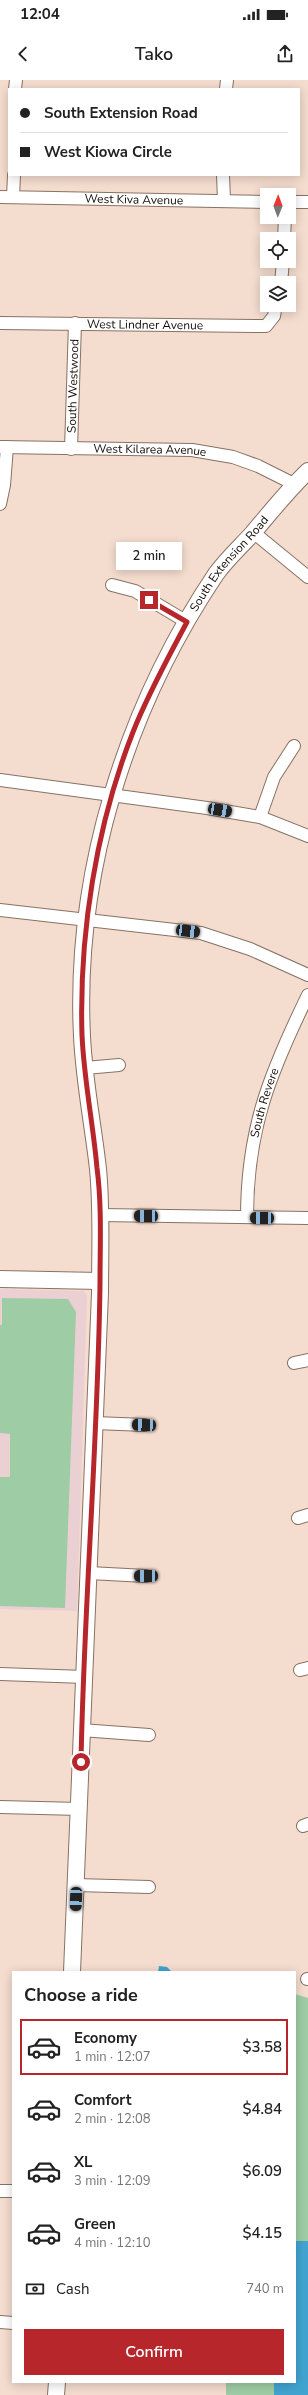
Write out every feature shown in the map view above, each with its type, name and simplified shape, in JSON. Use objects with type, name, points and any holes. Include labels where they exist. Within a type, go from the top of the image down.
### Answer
[{"type":"street","points":[[13,198],[14,176]]},
{"type":"street","points":[[224,176],[224,200]]},
{"type":"street","name":"West Kiva Avenue","points":[[0,197],[260,202]]},
{"type":"street","points":[[296,202],[308,202]]},
{"type":"street","name":"West Lindner Avenue","points":[[0,322],[266,326],[274,316],[275,312]]},
{"type":"street","name":"South Westwood","points":[[71,449],[75,323]]},
{"type":"street","points":[[0,504],[4,485],[4,447]]},
{"type":"street","name":"West Kilarea Avenue","points":[[4,447],[192,450],[239,459],[258,466],[294,484]]},
{"type":"street","name":"South Extension Road","points":[[72,1971],[80,1809],[81,1730],[85,1677],[96,1423],[100,1281],[100,1215],[97,1167],[82,1036],[82,983],[86,922],[98,855],[112,796],[133,733],[187,622],[218,572],[294,484],[308,471]]},
{"type":"street","points":[[253,532],[308,576]]},
{"type":"street","points":[[112,585],[135,592],[187,622]]},
{"type":"street","points":[[260,817],[274,777],[294,746]]},
{"type":"street","points":[[0,780],[207,808],[260,817],[308,836]]},
{"type":"street","points":[[0,910],[86,922],[201,933],[250,949],[308,975]]},
{"type":"street","name":"South Revere","points":[[247,1217],[249,1175],[257,1122],[280,1052],[308,995]]},
{"type":"street","points":[[85,1068],[119,1065]]},
{"type":"street","points":[[100,1215],[308,1218]]},
{"type":"street","points":[[0,1279],[100,1281]]},
{"type":"street","points":[[294,1363],[308,1360]]},
{"type":"street","points":[[96,1423],[144,1425]]},
{"type":"street","points":[[89,1573],[146,1576]]},
{"type":"street","points":[[0,1674],[85,1677]]},
{"type":"street","points":[[81,1730],[149,1735]]},
{"type":"street","points":[[0,1807],[80,1809]]},
{"type":"street","points":[[76,1884],[148,1887]]},
{"type":"street","points":[[0,2191],[12,2191]]},
{"type":"street","points":[[0,2322],[12,2323]]},
{"type":"street","points":[[56,2395],[57,2383]]},
{"type":"shaded area","points":[[0,1289],[83,1291],[87,1295],[77,1611],[0,1609]]},
{"type":"green space","points":[[2,1298],[68,1299],[76,1312],[65,1608],[0,1606],[0,1477],[10,1477],[10,1434],[0,1433],[0,1325],[2,1325]]},
{"type":"green space","points":[[296,1994],[308,1998],[308,2395],[226,2395],[226,2383],[296,2383]]},
{"type":"water","points":[[159,1966],[167,1967],[171,1971],[158,1971]]},
{"type":"water","points":[[296,2241],[308,2241],[308,2395],[274,2395],[274,2383],[296,2383]]},
{"type":"route","points":[[81,1762],[81,1730],[85,1677],[100,1293],[100,1201],[97,1167],[87,1096],[82,1036],[82,983],[86,922],[98,855],[112,796],[133,733],[162,669],[187,622],[149,600]]}]
